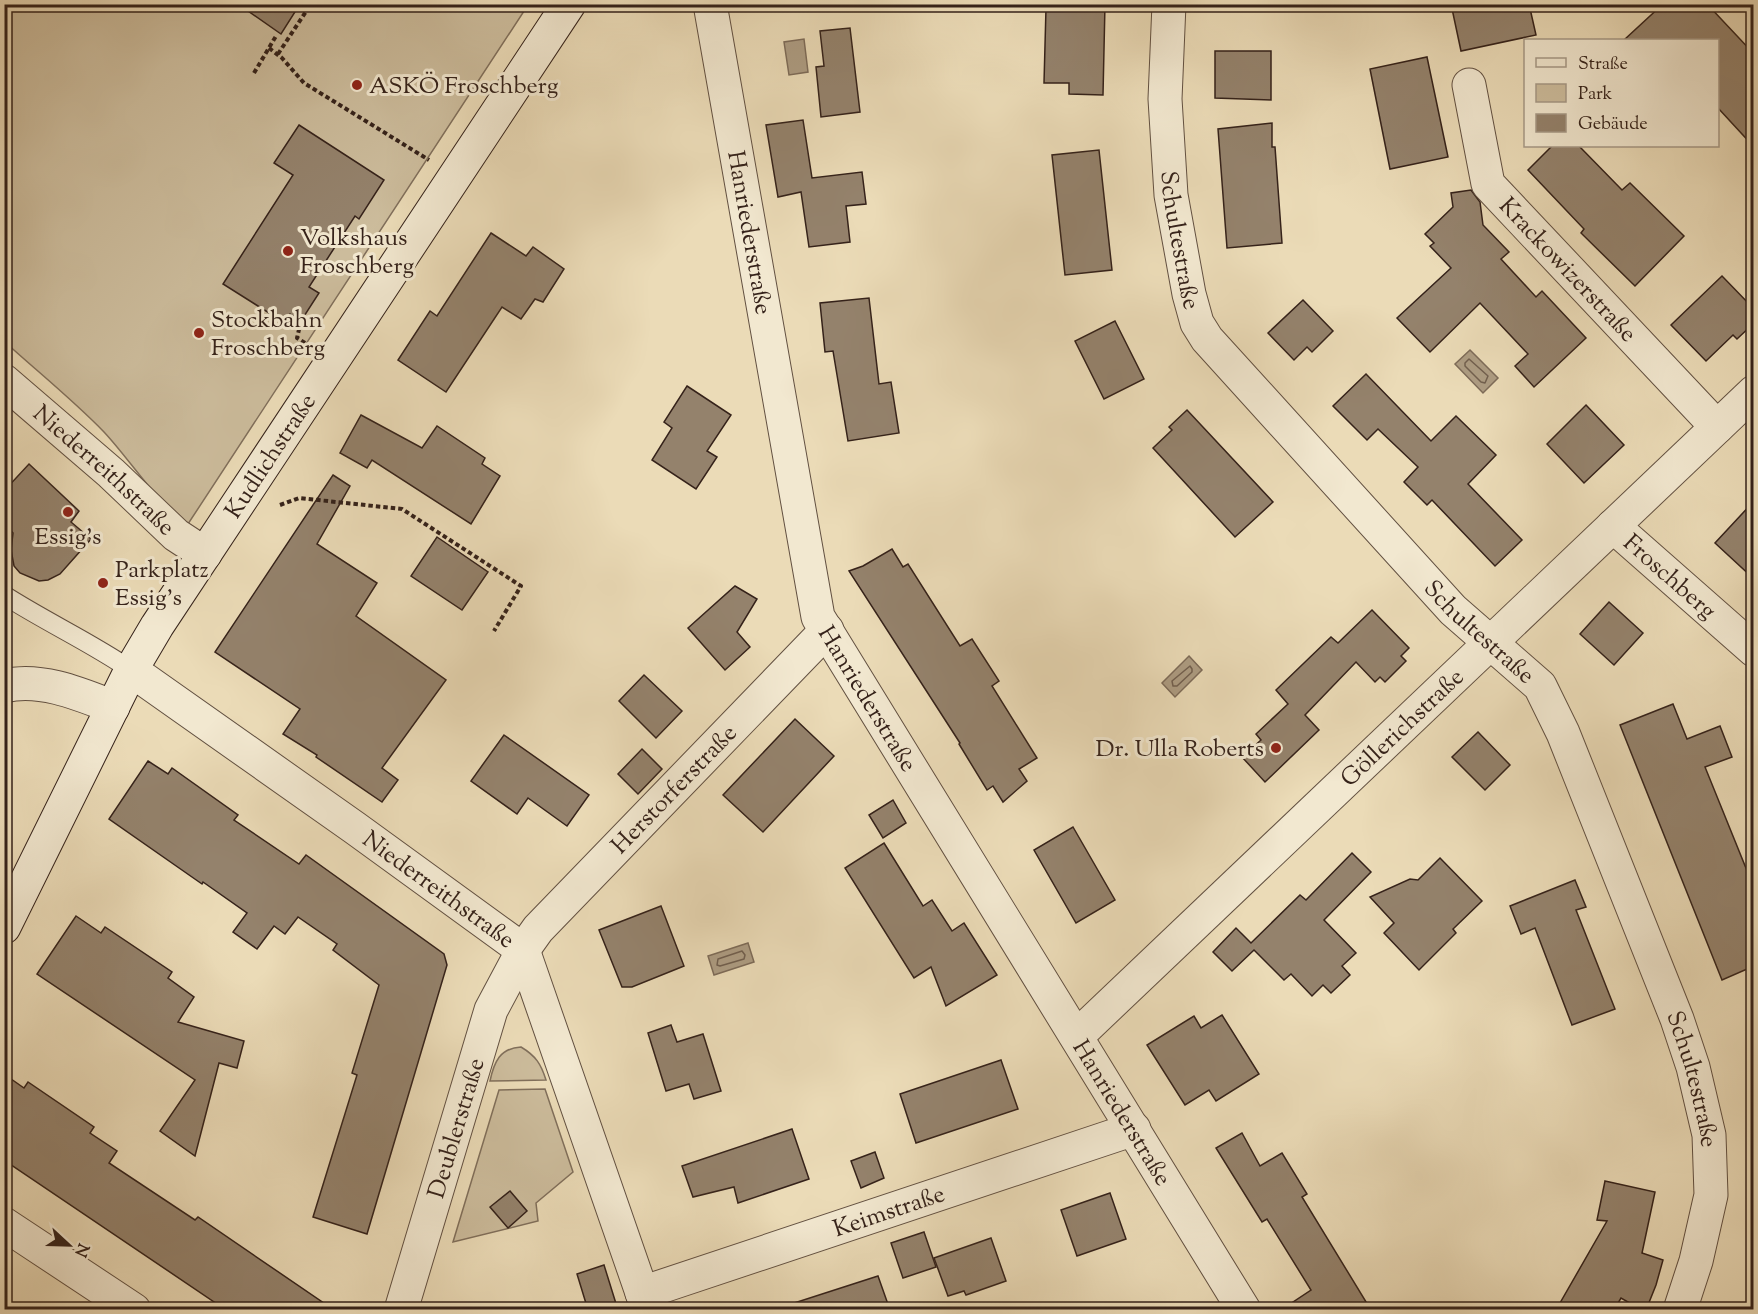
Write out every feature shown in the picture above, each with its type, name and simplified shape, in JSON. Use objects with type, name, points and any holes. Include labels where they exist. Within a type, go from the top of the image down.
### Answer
[{"type":"street","name":"Kudlichstraße","points":[[4,927],[131,670],[157,626],[569,4]]},
{"type":"street","name":"Hanriederstraße","points":[[710,4],[818,617],[1244,1310]]},
{"type":"street","name":"Schultestraße","points":[[1169,4],[1165,99],[1171,195],[1189,294],[1197,323],[1207,339],[1453,610],[1540,686],[1563,733],[1677,1019],[1694,1067],[1709,1135],[1711,1195],[1696,1261],[1680,1310]]},
{"type":"street","name":"Krackowizerstraße","points":[[1469,85],[1488,184],[1717,427]]},
{"type":"street","name":"Niederreithstraße","points":[[4,381],[111,473],[176,535],[205,554]]},
{"type":"street","name":"Göllerichstraße","points":[[1077,1036],[1754,392]]},
{"type":"street","name":"Froschberg","points":[[1613,526],[1754,650]]},
{"type":"street","name":"Herstorferstraße","points":[[523,950],[538,928],[827,630]]},
{"type":"street","name":"Niederreithstraße","points":[[131,670],[523,950],[645,1301]]},
{"type":"street","points":[[4,686],[16,684],[50,686],[113,707]]},
{"type":"street","name":"Deublerstraße","points":[[401,1310],[491,1010],[523,950]]},
{"type":"street","name":"Keimstraße","points":[[645,1301],[1134,1129]]},
{"type":"street","points":[[4,1224],[134,1310]]},
{"type":"lane","points":[[4,595],[131,670]]},
{"type":"path","points":[[278,54],[311,4]]},
{"type":"path","points":[[254,73],[276,36]]},
{"type":"path","points":[[269,48],[278,54],[304,83],[432,162]]},
{"type":"path","points":[[301,321],[297,338],[311,346]]},
{"type":"path","points":[[280,505],[299,498],[402,509],[521,586],[494,632]]},
{"type":"green space","points":[[5,5],[528,5],[188,524],[164,504],[92,420],[5,342]]},
{"type":"green space","points":[[521,1047],[537,1061],[546,1080],[490,1081],[499,1057],[508,1050]]},
{"type":"green space","points":[[545,1089],[573,1172],[536,1203],[538,1221],[453,1242],[499,1090]]},
{"type":"water","points":[[804,39],[808,72],[789,75],[784,42]]},
{"type":"water","points":[[1470,350],[1498,378],[1483,393],[1455,364]]},
{"type":"water","points":[[1189,656],[1202,670],[1175,697],[1162,683]]},
{"type":"water","points":[[748,943],[754,962],[714,975],[708,956]]},
{"type":"building","points":[[238,4],[300,4],[281,34]]},
{"type":"building","points":[[1069,4],[1105,4],[1103,95],[1069,94],[1069,83],[1044,83],[1046,8],[1069,9]]},
{"type":"building","points":[[1451,4],[1529,4],[1536,35],[1461,51]]},
{"type":"building","points":[[1663,4],[1707,4],[1754,54],[1754,147],[1719,109],[1719,39],[1625,39]]},
{"type":"building","points":[[850,28],[860,112],[821,117],[816,67],[824,66],[820,31]]},
{"type":"building","points":[[1215,51],[1271,51],[1271,100],[1215,98]]},
{"type":"building","points":[[1427,57],[1448,157],[1390,169],[1370,69]]},
{"type":"building","points":[[803,120],[812,178],[862,172],[866,204],[846,206],[850,242],[809,247],[801,192],[778,197],[766,125]]},
{"type":"building","points":[[1272,123],[1272,147],[1275,147],[1282,243],[1227,248],[1218,129]]},
{"type":"building","name":"Volkshaus Froschberg","points":[[299,125],[384,180],[359,219],[355,216],[309,287],[319,293],[301,321],[290,314],[285,323],[223,284],[293,175],[274,163]]},
{"type":"building","points":[[1551,147],[1580,147],[1622,190],[1630,183],[1684,236],[1635,286],[1581,233],[1584,229],[1528,170]]},
{"type":"building","points":[[1099,150],[1112,270],[1065,275],[1052,155]]},
{"type":"building","points":[[1471,190],[1480,202],[1483,225],[1509,252],[1501,259],[1536,297],[1542,291],[1586,338],[1534,387],[1515,366],[1528,354],[1480,303],[1430,352],[1397,318],[1451,268],[1430,246],[1434,243],[1425,234],[1453,207],[1451,193]]},
{"type":"building","points":[[491,233],[526,256],[533,247],[564,269],[543,302],[535,299],[521,319],[502,307],[446,392],[398,360],[430,311],[437,316]]},
{"type":"building","points":[[1722,276],[1754,309],[1754,323],[1737,339],[1733,335],[1706,361],[1671,325]]},
{"type":"building","points":[[869,298],[879,384],[891,382],[899,433],[848,441],[833,351],[825,352],[820,303]]},
{"type":"building","points":[[1303,300],[1333,331],[1312,352],[1307,347],[1294,360],[1268,333]]},
{"type":"building","points":[[1115,321],[1144,379],[1104,399],[1075,341]]},
{"type":"building","points":[[1366,374],[1431,441],[1456,416],[1496,455],[1468,484],[1522,540],[1495,566],[1432,500],[1427,505],[1404,482],[1418,467],[1378,429],[1367,440],[1333,406]]},
{"type":"building","points":[[687,386],[731,415],[707,451],[717,457],[696,489],[652,460],[672,428],[664,422]]},
{"type":"building","points":[[1586,405],[1624,445],[1584,483],[1547,444]]},
{"type":"building","points":[[1187,410],[1273,502],[1235,537],[1153,448],[1172,430],[1169,427]]},
{"type":"building","points":[[361,415],[422,448],[437,426],[485,458],[482,464],[500,476],[471,524],[372,460],[367,468],[340,453]]},
{"type":"building","points":[[29,464],[79,511],[71,522],[91,539],[60,574],[48,580],[39,581],[20,573],[14,566],[11,550],[13,533],[4,523],[4,491]]},
{"type":"building","points":[[333,475],[350,486],[317,544],[377,583],[356,616],[446,680],[382,768],[398,780],[382,802],[316,757],[317,755],[283,734],[300,709],[215,652]]},
{"type":"building","points":[[1754,501],[1754,579],[1715,543]]},
{"type":"building","points":[[437,537],[488,572],[462,610],[411,576]]},
{"type":"building","points":[[892,549],[903,567],[908,564],[960,646],[972,639],[999,681],[992,686],[1037,758],[1019,769],[1027,781],[1003,802],[993,786],[987,790],[960,743],[849,571],[863,566]]},
{"type":"building","points":[[735,586],[757,599],[737,632],[750,647],[725,670],[688,628]]},
{"type":"building","points":[[1609,602],[1643,633],[1614,665],[1580,634]]},
{"type":"building","points":[[1372,610],[1409,648],[1401,656],[1406,661],[1385,682],[1380,677],[1375,682],[1356,662],[1305,715],[1319,730],[1265,782],[1242,757],[1261,740],[1256,734],[1288,704],[1276,690],[1331,637],[1338,643]]},
{"type":"building","points":[[644,675],[682,711],[656,738],[619,701]]},
{"type":"building","points":[[1673,704],[1687,739],[1720,726],[1732,757],[1705,767],[1754,888],[1754,966],[1722,980],[1620,725]]},
{"type":"building","points":[[795,719],[834,756],[763,832],[723,795]]},
{"type":"building","points":[[1478,732],[1510,765],[1485,790],[1452,757]]},
{"type":"building","points":[[504,735],[589,795],[567,826],[528,798],[517,814],[471,781]]},
{"type":"building","points":[[642,749],[662,769],[638,794],[618,774]]},
{"type":"building","points":[[148,761],[168,774],[172,768],[238,815],[234,820],[299,864],[306,855],[444,954],[447,965],[367,1234],[313,1217],[357,1075],[352,1073],[379,985],[333,950],[337,944],[298,917],[285,934],[274,926],[257,949],[233,932],[247,913],[109,819]]},
{"type":"building","points":[[893,800],[906,823],[883,838],[869,815]]},
{"type":"building","points":[[1073,827],[1115,900],[1076,923],[1034,850]]},
{"type":"building","points":[[884,843],[923,906],[932,900],[952,931],[964,923],[997,975],[946,1006],[931,967],[914,978],[845,868]]},
{"type":"building","points":[[1352,853],[1371,872],[1324,920],[1356,953],[1342,966],[1350,975],[1331,993],[1323,985],[1312,996],[1291,974],[1284,980],[1254,950],[1232,971],[1213,952],[1236,928],[1251,943],[1300,895],[1306,900]]},
{"type":"building","points":[[1440,858],[1482,901],[1453,929],[1456,933],[1419,970],[1384,933],[1394,923],[1370,897],[1410,879],[1418,880]]},
{"type":"building","points":[[1575,880],[1586,907],[1576,910],[1615,1009],[1572,1025],[1535,928],[1521,934],[1510,906]]},
{"type":"building","points":[[661,906],[684,966],[632,987],[622,987],[599,930]]},
{"type":"building","points":[[76,916],[101,933],[105,927],[172,972],[168,978],[194,997],[178,1022],[244,1041],[237,1068],[219,1063],[195,1156],[160,1131],[195,1080],[37,974]]},
{"type":"building","points":[[1222,1015],[1259,1074],[1216,1101],[1209,1090],[1185,1105],[1147,1045],[1194,1016],[1201,1028]]},
{"type":"building","points":[[671,1025],[677,1042],[703,1034],[721,1091],[694,1099],[689,1084],[666,1091],[648,1033]]},
{"type":"building","points":[[1001,1060],[1018,1109],[916,1143],[900,1094]]},
{"type":"building","points":[[4,1074],[24,1088],[28,1082],[94,1127],[90,1133],[117,1151],[109,1163],[195,1220],[198,1217],[334,1310],[226,1310],[4,1160]]},
{"type":"building","points":[[792,1129],[809,1179],[738,1203],[734,1187],[693,1197],[682,1166]]},
{"type":"building","points":[[1242,1133],[1260,1166],[1282,1153],[1307,1194],[1302,1197],[1371,1310],[1281,1310],[1311,1290],[1267,1219],[1262,1222],[1216,1148]]},
{"type":"building","points":[[875,1152],[884,1178],[861,1188],[851,1161]]},
{"type":"building","points":[[1605,1181],[1655,1192],[1642,1253],[1663,1260],[1656,1285],[1646,1310],[1621,1298],[1614,1310],[1556,1310],[1607,1221],[1597,1220]]},
{"type":"building","points":[[510,1191],[527,1211],[508,1228],[490,1207]]},
{"type":"building","points":[[1110,1193],[1126,1239],[1077,1256],[1061,1210]]},
{"type":"building","points":[[924,1232],[936,1267],[903,1278],[891,1243]]},
{"type":"building","points":[[991,1238],[1006,1281],[966,1295],[964,1291],[948,1296],[934,1258]]},
{"type":"building","points":[[604,1265],[618,1310],[588,1310],[577,1274]]},
{"type":"building","points":[[878,1276],[890,1310],[792,1310],[791,1304]]},
{"type":"place","name":"ASKÖ Froschberg","points":[[357,85]]},
{"type":"place","name":"Volkshaus Froschberg","points":[[288,251]]},
{"type":"place","name":"Stockbahn Froschberg","points":[[199,333]]},
{"type":"place","name":"Essig's","points":[[68,512]]},
{"type":"place","name":"Parkplatz Essig's","points":[[103,583]]},
{"type":"place","name":"Dr. Ulla Roberts","points":[[1276,748]]}]
